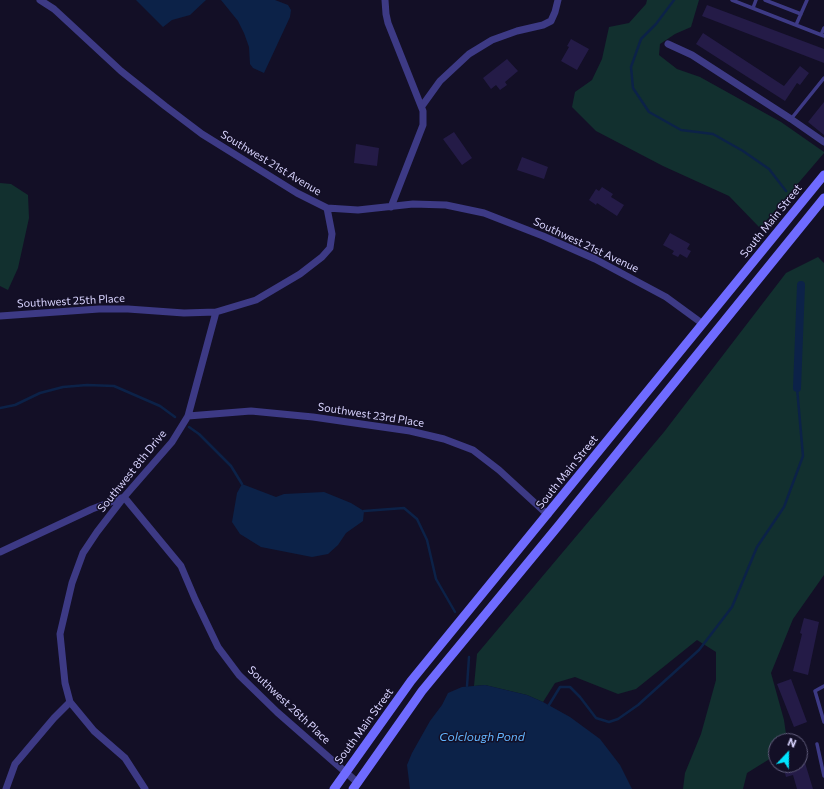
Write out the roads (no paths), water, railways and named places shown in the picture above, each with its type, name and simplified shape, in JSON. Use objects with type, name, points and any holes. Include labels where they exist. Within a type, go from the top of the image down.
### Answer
[{"type":"main road","name":"South Main Street","points":[[334,789],[412,681],[824,175]]},
{"type":"main road","points":[[355,786],[422,691],[559,526],[824,198]]},
{"type":"main road","points":[[703,324],[713,335]]},
{"type":"main road","points":[[548,515],[559,526]]},
{"type":"street","name":"Southwest 21st Avenue","points":[[40,0],[54,9],[121,71],[202,134],[297,193],[327,208],[358,210],[413,204],[446,205],[484,213],[543,236],[595,259],[666,297],[703,324]]},
{"type":"street","points":[[385,0],[388,23],[424,111],[423,125],[391,207]]},
{"type":"street","points":[[422,106],[440,81],[469,54],[492,40],[543,25],[551,21],[558,0]]},
{"type":"street","points":[[668,44],[692,55],[790,118],[824,142]]},
{"type":"street","points":[[216,312],[256,300],[300,274],[322,257],[330,248],[332,234],[327,208]]},
{"type":"street","name":"Southwest 25th Place","points":[[0,316],[99,309],[128,309],[184,313],[216,312]]},
{"type":"street","name":"Southwest 8th Drive","points":[[70,702],[65,683],[60,634],[72,583],[83,553],[124,497],[172,442],[188,416],[216,312]]},
{"type":"street","name":"Southwest 23rd Place","points":[[188,416],[251,411],[312,417],[410,431],[444,439],[473,450],[499,470],[548,515]]},
{"type":"street","points":[[0,552],[92,509],[124,497]]},
{"type":"street","name":"Southwest 26th Place","points":[[124,497],[181,566],[218,647],[239,674],[277,712],[346,772],[355,786]]},
{"type":"street","points":[[6,789],[15,764],[54,718],[70,702],[94,730],[125,758],[145,789]]},
{"type":"lane","points":[[732,0],[823,35],[824,28]]},
{"type":"lane","points":[[753,8],[756,0]]},
{"type":"lane","points":[[765,0],[801,14]]},
{"type":"lane","points":[[796,25],[807,0]]},
{"type":"lane","points":[[790,118],[824,78]]},
{"type":"lane","points":[[824,686],[815,692],[824,722]]},
{"type":"lane","points":[[817,744],[824,776]]},
{"type":"water","points":[[136,0],[206,0],[190,15],[172,20],[163,27]]},
{"type":"water","points":[[221,0],[275,0],[288,5],[291,10],[290,17],[264,73],[253,68],[250,64],[249,47],[244,33],[238,21]]},
{"type":"water","points":[[242,484],[276,497],[284,494],[324,492],[351,503],[364,511],[363,521],[346,533],[338,545],[328,554],[312,557],[261,547],[240,534],[232,522],[237,493]]},
{"type":"water","name":"Colclough Pond","points":[[485,685],[527,695],[570,717],[600,739],[620,765],[632,789],[410,789],[407,765],[430,721],[442,705],[448,693],[462,687]]},
{"type":"waterway","points":[[674,0],[656,24],[641,39],[631,67],[633,88],[649,112],[681,130],[713,134],[743,151],[769,169],[786,191]]},
{"type":"waterway","points":[[797,388],[801,285]]},
{"type":"waterway","points":[[0,408],[15,405],[40,393],[63,387],[87,385],[114,386],[160,406],[175,417]]},
{"type":"waterway","points":[[549,705],[560,687],[570,687],[580,697],[596,718],[609,722],[618,719],[638,705],[699,650],[732,607],[757,547],[784,507],[803,456],[797,388]]},
{"type":"waterway","points":[[189,427],[199,434],[231,466],[242,484]]},
{"type":"waterway","points":[[364,511],[404,508],[417,519],[427,540],[436,579],[455,612]]},
{"type":"waterway","points":[[467,686],[469,657]]}]
